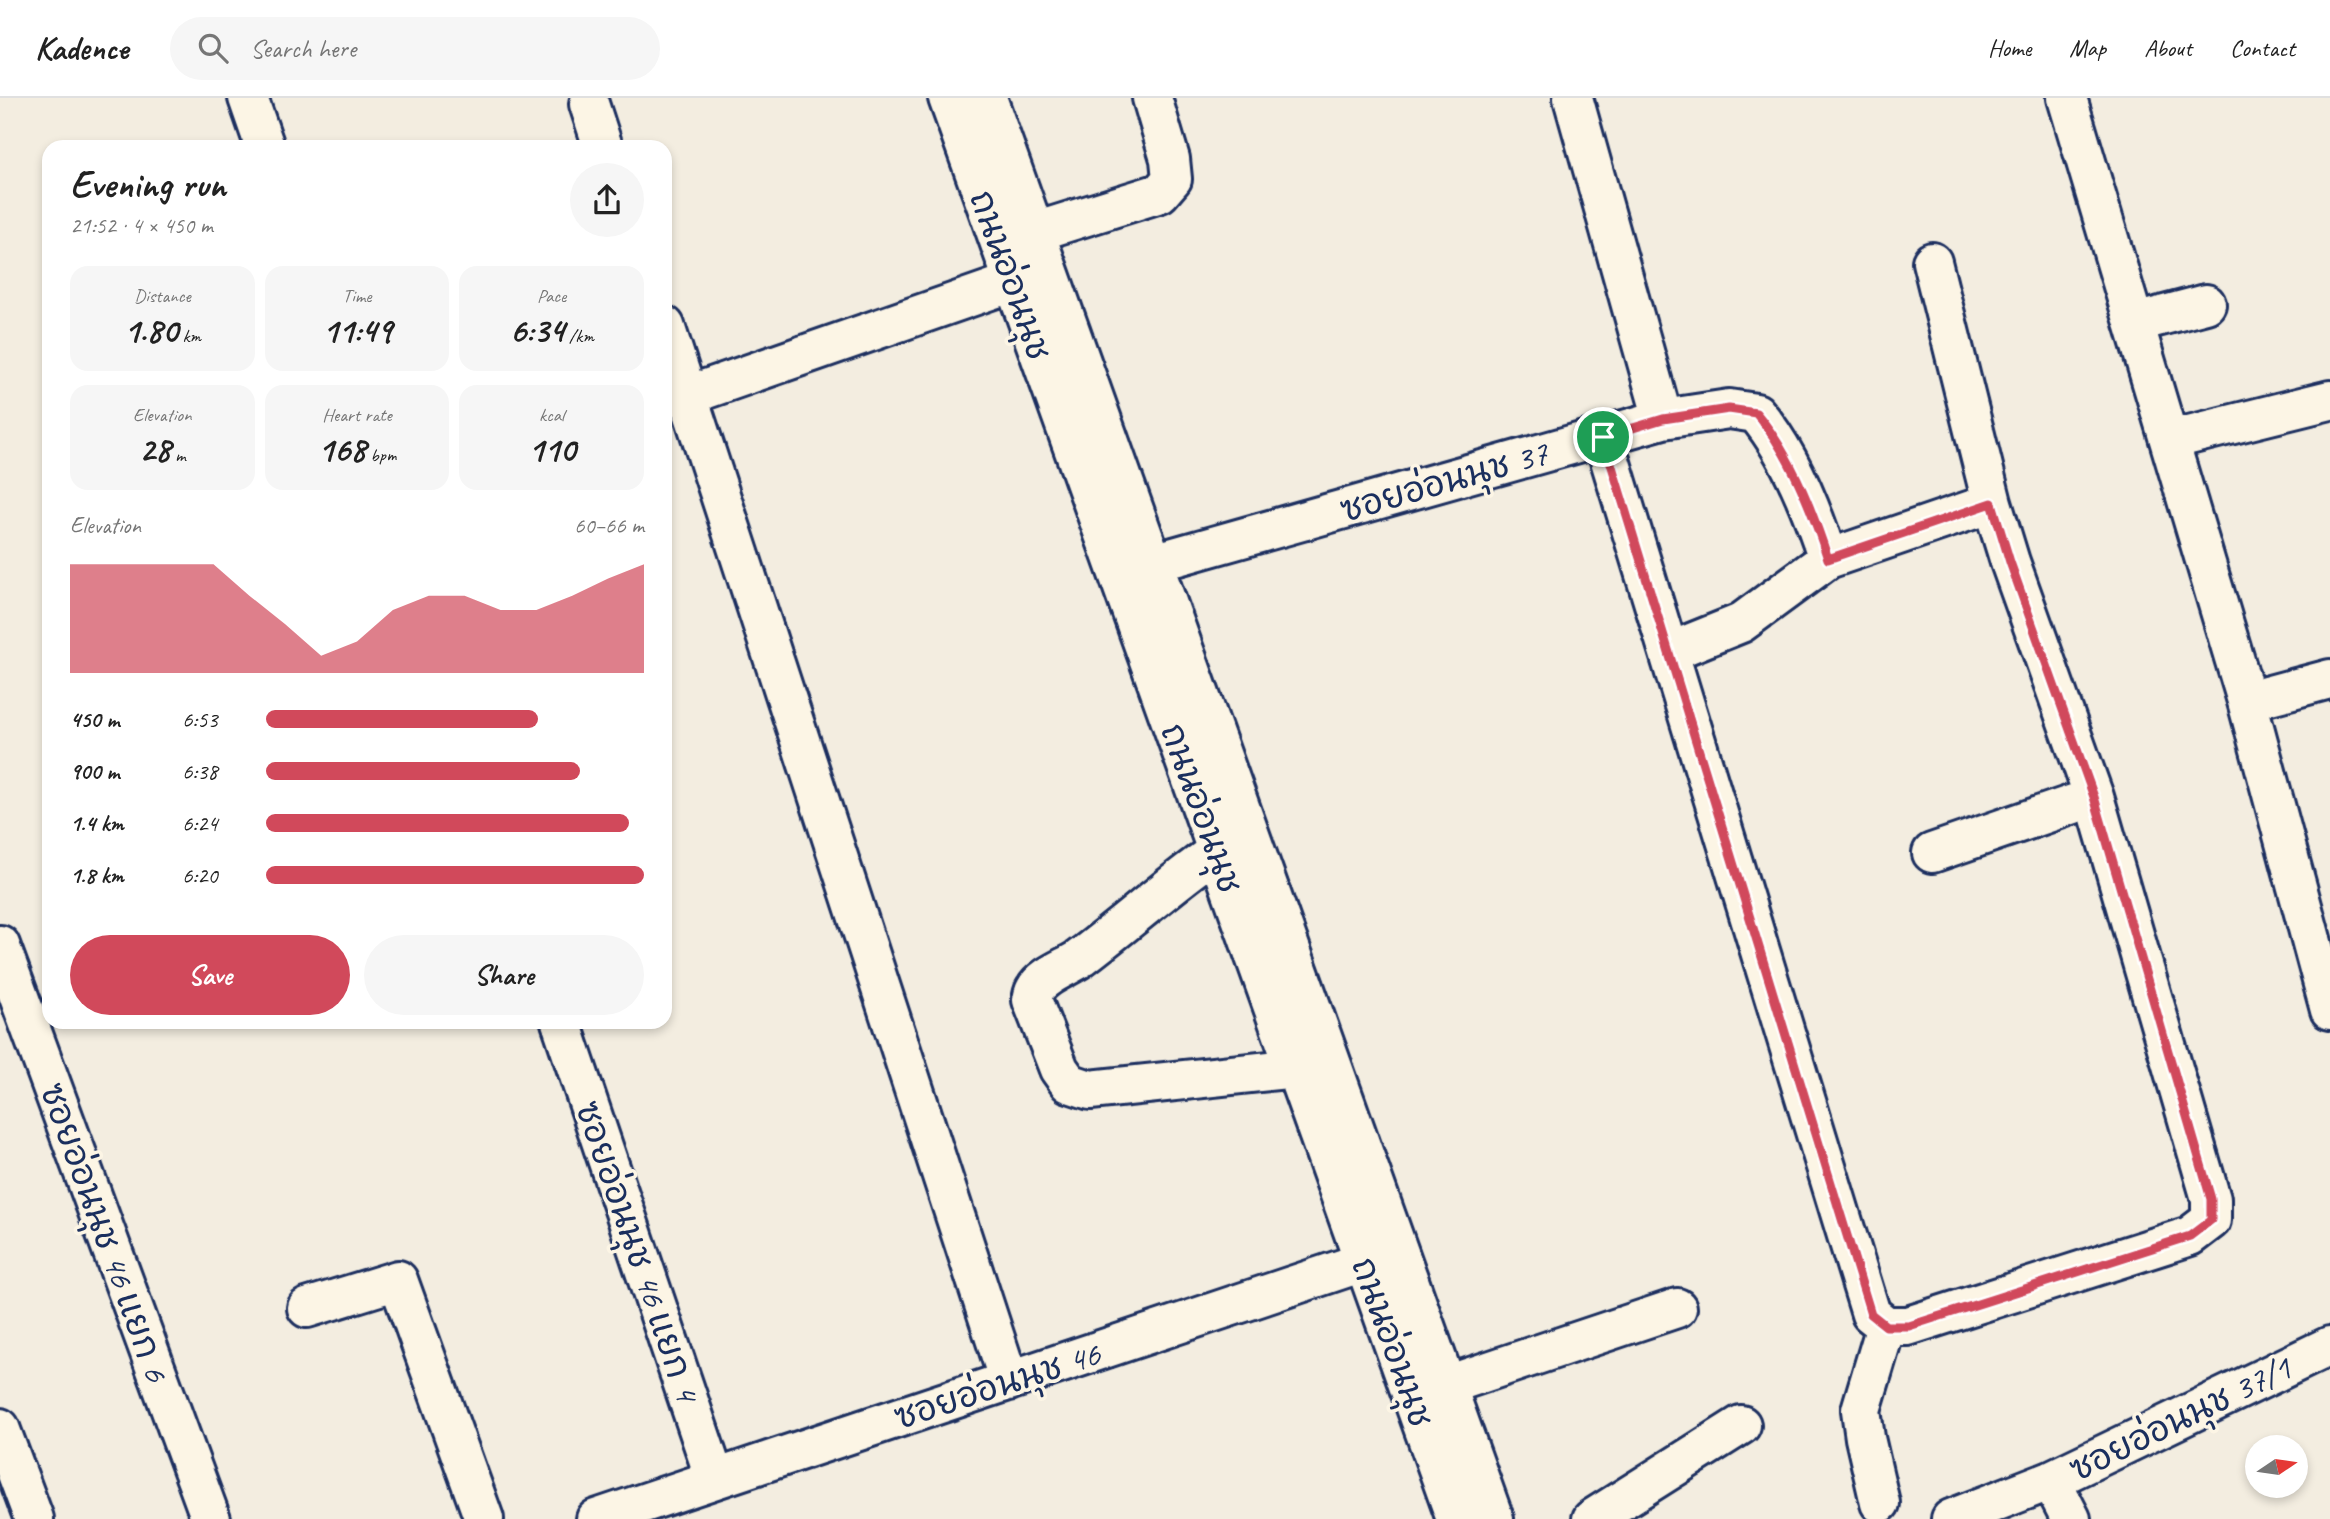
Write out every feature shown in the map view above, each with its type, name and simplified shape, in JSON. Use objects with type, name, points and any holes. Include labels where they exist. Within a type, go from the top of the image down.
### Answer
[{"type":"street","points":[[248,98],[263,140]]},
{"type":"street","name":"ถนนอ่อนนุช","points":[[948,98],[1295,1067],[1381,1256],[1447,1385],[1494,1519]]},
{"type":"street","name":"ถนนอ่อนนุช","points":[[987,98],[1332,1065],[1381,1256],[1456,1519]]},
{"type":"street","points":[[1035,232],[1160,193],[1172,178],[1170,159],[1152,98]]},
{"type":"street","points":[[1573,98],[1663,419]]},
{"type":"street","points":[[2067,98],[2247,701],[2330,1010]]},
{"type":"street","points":[[589,104],[601,140]]},
{"type":"street","points":[[1603,437],[1871,1314],[1886,1326],[1909,1326],[2190,1236],[2211,1220],[2211,1199],[2094,797],[2010,562],[1992,503],[1932,262]]},
{"type":"street","points":[[689,395],[1013,282]]},
{"type":"street","points":[[2134,323],[2206,304]]},
{"type":"street","points":[[672,346],[1009,1381]]},
{"type":"street","points":[[2169,440],[2330,400]]},
{"type":"street","name":"ซอยอ่อนนุช 37","points":[[1153,562],[1663,419],[1729,409],[1756,413],[1768,427],[1813,514],[1828,559]]},
{"type":"street","points":[[1669,652],[1741,623],[1828,559],[1992,503]]},
{"type":"street","points":[[2247,701],[2330,679]]},
{"type":"street","points":[[1931,853],[2094,797]]},
{"type":"street","points":[[1249,830],[1217,850],[1078,959],[1048,978],[1035,989],[1032,1000],[1059,1069],[1069,1083],[1090,1090],[1332,1065]]},
{"type":"street","name":"ซอยอ่อนนุช 46 แยก 6","points":[[0,945],[211,1519]]},
{"type":"street","name":"ซอยอ่อนนุช 46 แยก 4","points":[[563,1029],[715,1479]]},
{"type":"street","name":"ซอยอ่อนนุช 46","points":[[596,1519],[1381,1256]]},
{"type":"street","points":[[307,1308],[398,1280],[484,1519]]},
{"type":"street","points":[[1447,1385],[1677,1308]]},
{"type":"street","points":[[1880,1503],[1861,1410],[1886,1326]]},
{"type":"street","name":"ซอยอ่อนนุช 37/1","points":[[1951,1519],[2052,1480],[2330,1346]]},
{"type":"street","points":[[1592,1519],[1741,1425]]},
{"type":"street","points":[[0,1428],[34,1519]]},
{"type":"street","points":[[2052,1480],[2071,1519]]},
{"type":"route","points":[[1729,409],[1756,413],[1768,427],[1813,514],[1828,559],[1992,503],[2010,562],[2094,797],[2211,1199],[2211,1220],[2190,1236],[1909,1326],[1886,1326],[1871,1314],[1603,437],[1663,419],[1729,409]]}]
